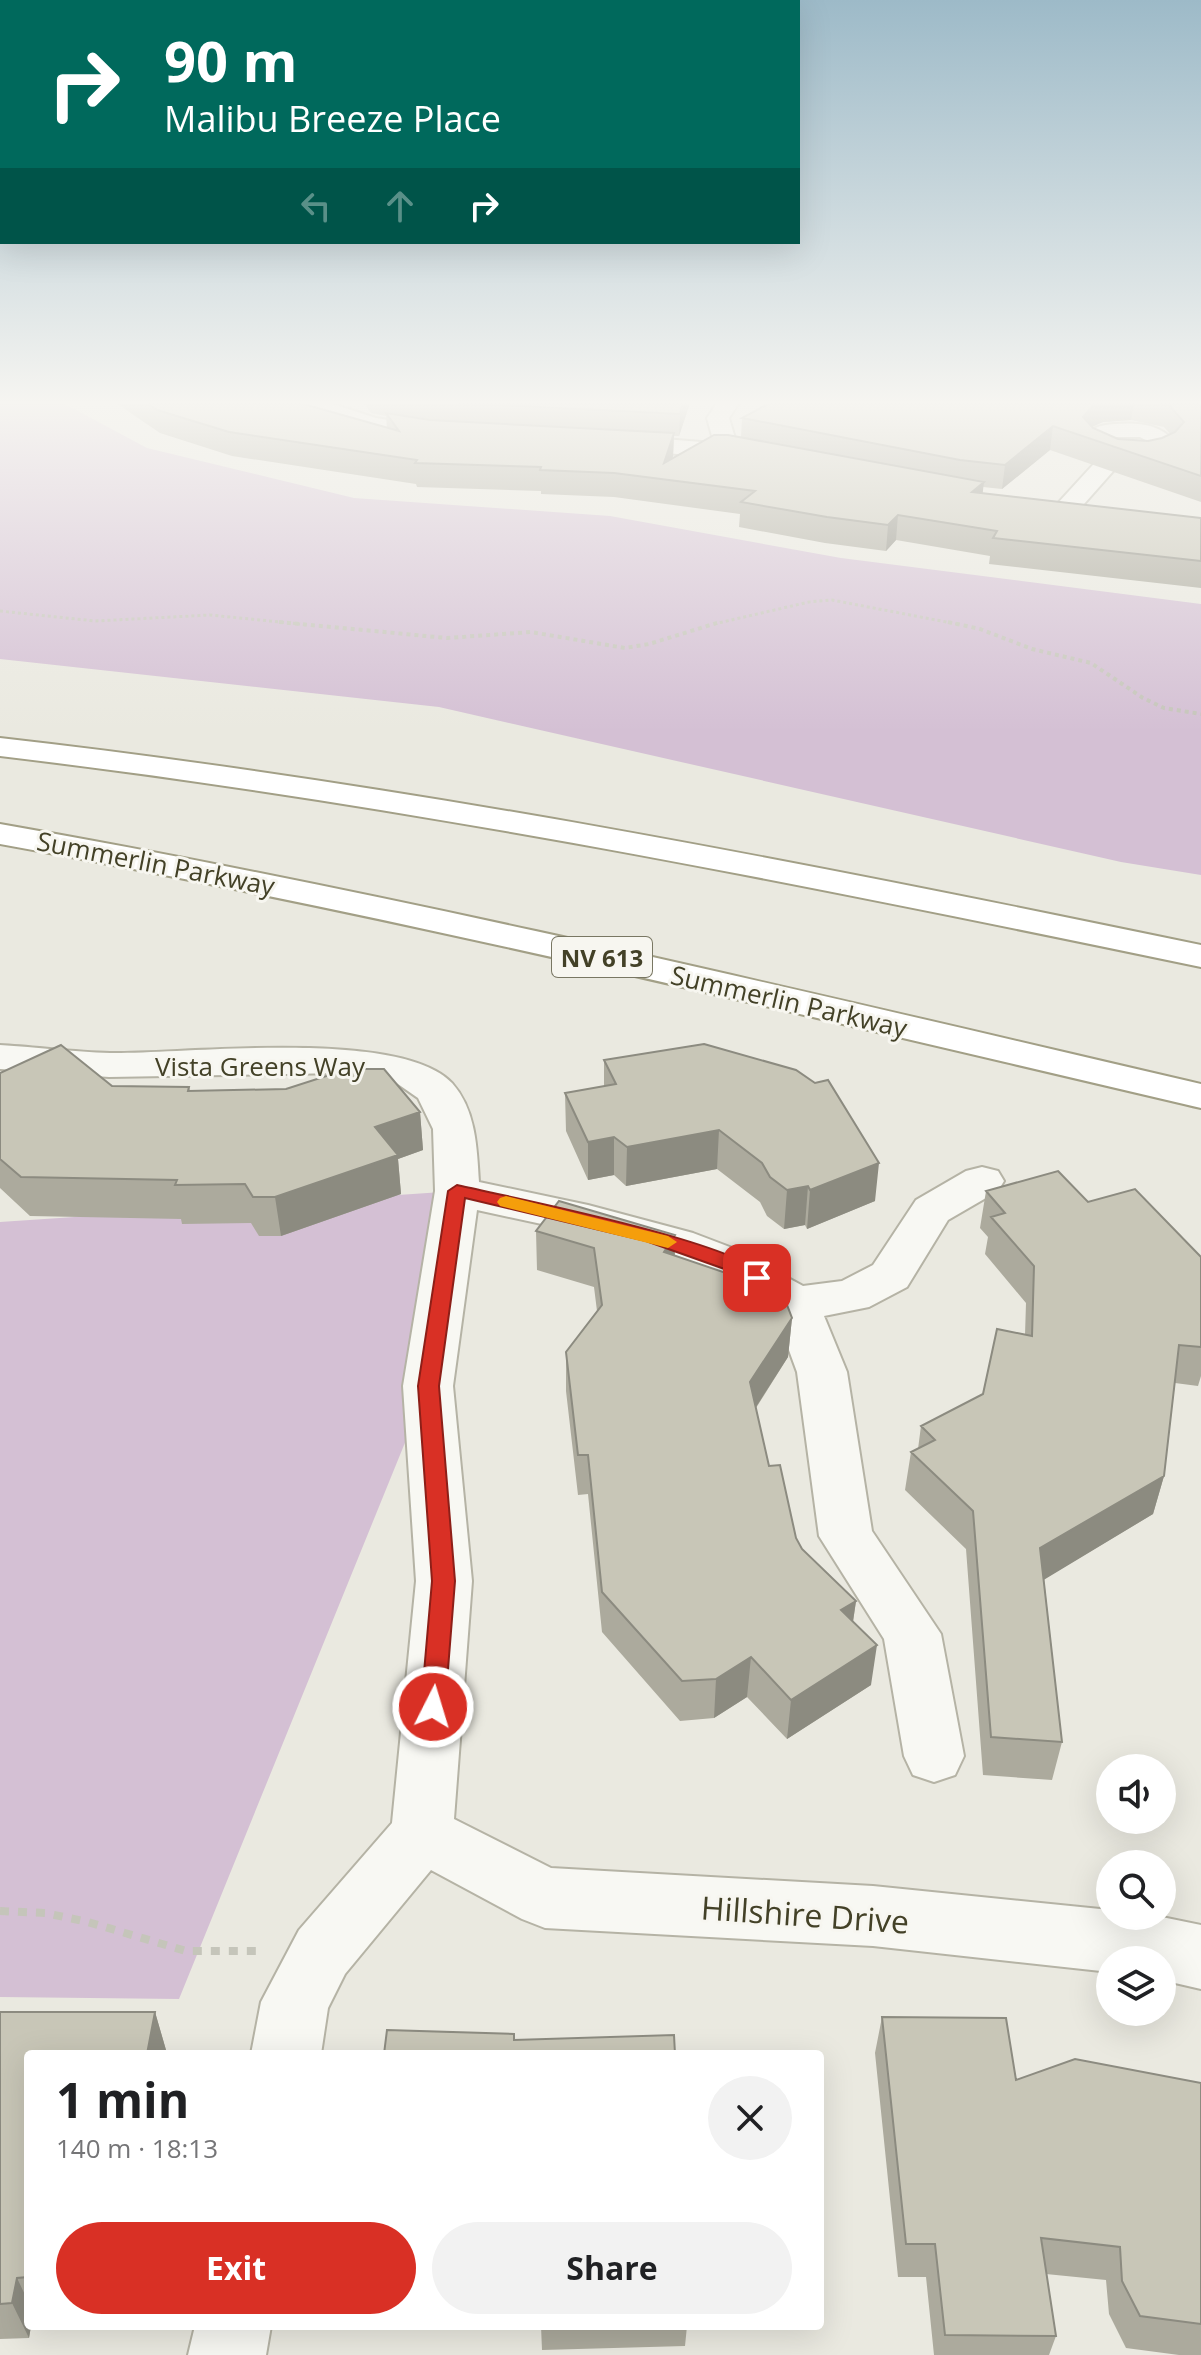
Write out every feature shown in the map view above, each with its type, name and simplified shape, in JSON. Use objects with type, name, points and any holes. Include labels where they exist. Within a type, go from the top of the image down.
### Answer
[{"type":"highway","points":[[0,747],[278,782],[529,822],[759,864],[1201,956]]},
{"type":"highway","name":"Summerlin Parkway","points":[[0,834],[200,870],[509,936],[1201,1096]]},
{"type":"street","name":"Vista Greens Way","points":[[0,1057],[109,1065],[344,1061],[407,1072],[436,1091],[454,1129],[457,1191],[428,1386],[444,1581],[422,1834]]},
{"type":"street","points":[[795,1303],[852,1296],[890,1276],[932,1210],[982,1181]]},
{"type":"street","points":[[457,1191],[651,1236],[737,1266],[795,1303],[822,1372],[846,1536],[912,1634],[934,1756]]},
{"type":"street","points":[[287,2050],[295,2002],[322,1952],[422,1834]]},
{"type":"street","name":"Hillshire Drive","points":[[422,1834],[545,1898],[873,1916],[1143,1944],[1201,1957]]},
{"type":"street","points":[[227,2355],[232,2330]]},
{"type":"path","points":[[0,611],[95,621],[210,615],[447,638],[531,632],[625,648],[649,644],[726,620],[832,600],[897,610],[980,629],[1032,649],[1091,663],[1143,698],[1164,708],[1201,714]]},
{"type":"path","points":[[0,1911],[45,1913],[88,1922],[186,1951],[322,1952]]},
{"type":"shaded area","points":[[0,513],[566,513],[610,516],[841,558],[1201,604],[1201,875],[1121,862],[439,707],[0,659]]},
{"type":"shaded area","points":[[457,1191],[428,1386],[179,1999],[0,1997],[0,1222]]},
{"type":"building","points":[[803,513],[1156,513],[1201,518],[1201,561],[993,538],[997,531],[898,515],[888,525]]},
{"type":"building","points":[[704,1044],[796,1070],[815,1083],[828,1080],[879,1163],[810,1190],[808,1186],[787,1190],[770,1177],[762,1163],[719,1130],[627,1147],[614,1137],[588,1142],[565,1093],[616,1084],[604,1060]]},
{"type":"building","points":[[61,1045],[112,1086],[189,1087],[188,1091],[286,1089],[348,1069],[384,1069],[420,1112],[375,1127],[398,1155],[275,1197],[253,1197],[245,1184],[175,1185],[177,1180],[21,1177],[0,1159],[0,1073]]},
{"type":"building","points":[[1058,1171],[1088,1202],[1135,1189],[1201,1257],[1201,1347],[1179,1345],[1164,1476],[1040,1548],[1062,1742],[991,1737],[973,1511],[911,1452],[935,1440],[921,1426],[983,1394],[997,1329],[1032,1336],[1034,1266],[991,1217],[1005,1213],[986,1191]]},
{"type":"building","points":[[559,1201],[675,1235],[664,1252],[782,1292],[792,1318],[750,1382],[769,1466],[780,1465],[796,1538],[802,1549],[856,1601],[841,1610],[877,1645],[791,1700],[751,1657],[716,1679],[682,1681],[602,1592],[588,1455],[578,1455],[566,1352],[602,1305],[594,1248],[536,1231]]},
{"type":"building","points":[[0,2012],[155,2012],[148,2050],[24,2050],[24,2277],[17,2278],[12,2303],[0,2304]]},
{"type":"building","points":[[882,2017],[1006,2018],[1016,2080],[1075,2059],[1201,2083],[1201,2324],[1140,2316],[1122,2281],[1120,2247],[1041,2238],[1056,2336],[945,2335],[935,2244],[906,2244]]},
{"type":"building","points":[[387,2030],[514,2034],[514,2040],[674,2035],[675,2050],[384,2050]]},
{"type":"slow traffic","points":[[506,1202],[668,1242]]},
{"type":"route","points":[[433,1707],[444,1581],[428,1386],[457,1191],[651,1236],[737,1266],[757,1278]]}]
